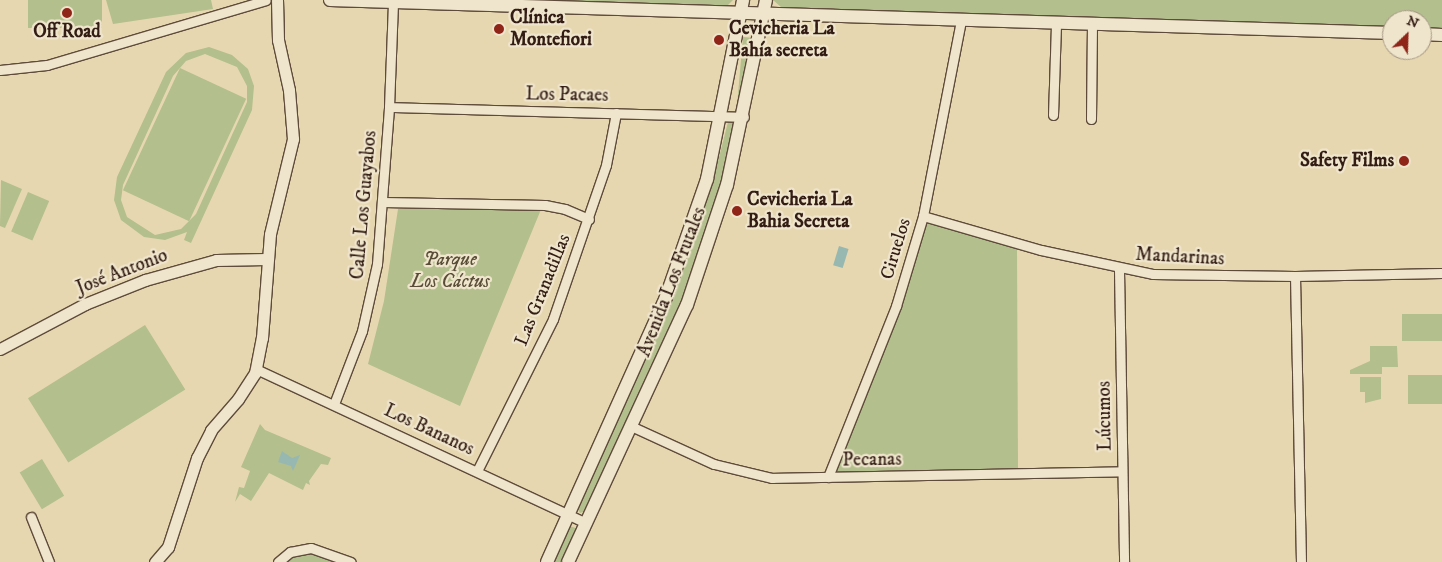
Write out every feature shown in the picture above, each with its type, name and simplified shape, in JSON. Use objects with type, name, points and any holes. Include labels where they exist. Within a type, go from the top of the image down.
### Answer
[{"type":"main road","points":[[330,0],[393,3],[742,6],[763,13],[1382,33]]},
{"type":"main road","name":"Avenida Los Frutales","points":[[568,562],[633,427],[687,306],[727,185],[744,116],[766,0]]},
{"type":"main road","name":"Avenida Los Frutales","points":[[547,562],[666,297],[707,178],[742,6]]},
{"type":"street","points":[[0,70],[47,65],[266,0]]},
{"type":"street","points":[[156,562],[168,547],[197,458],[211,430],[238,399],[256,369],[263,322],[266,259],[274,208],[292,139],[288,90],[278,40],[277,0]]},
{"type":"street","name":"Calle Los Guayabos","points":[[334,404],[371,300],[383,202],[390,107],[393,3]]},
{"type":"street","name":"Ciruelos","points":[[828,477],[896,306],[923,216],[961,20]]},
{"type":"street","points":[[1053,115],[1056,23]]},
{"type":"street","points":[[1091,119],[1092,24]]},
{"type":"street","name":"Los Pacaes","points":[[390,107],[744,116]]},
{"type":"street","name":"Las Granadillas","points":[[477,470],[553,319],[606,166],[616,112]]},
{"type":"street","points":[[383,202],[544,205],[566,209],[589,219]]},
{"type":"street","name":"Mandarinas","points":[[923,216],[1119,270],[1188,276],[1442,273]]},
{"type":"street","name":"José Antonio","points":[[0,349],[85,304],[145,280],[216,260],[266,259]]},
{"type":"street","name":"Lúcumos","points":[[1119,270],[1124,562]]},
{"type":"street","points":[[1295,276],[1301,562]]},
{"type":"street","name":"Los Bananos","points":[[256,369],[477,470],[586,523]]},
{"type":"street","name":"Pecanas","points":[[633,427],[714,464],[772,478],[1122,471]]},
{"type":"street","points":[[31,517],[49,562]]},
{"type":"street","points":[[278,562],[290,552],[311,548],[350,562]]},
{"type":"green space","name":"Off Road","points":[[28,0],[102,0],[102,28],[28,28]]},
{"type":"green space","points":[[106,0],[211,0],[213,9],[113,24]]},
{"type":"green space","points":[[459,0],[733,0],[727,6]]},
{"type":"green space","points":[[773,0],[1442,0],[1442,30],[1432,30],[1432,10],[1382,10],[1382,29],[781,7]]},
{"type":"green space","points":[[743,37],[754,38],[748,112],[737,111]]},
{"type":"green space","points":[[209,47],[232,55],[248,69],[254,86],[252,110],[191,243],[184,240],[187,232],[165,240],[144,237],[121,220],[114,200],[117,177],[166,72],[186,53]],"holes":[[[205,54],[237,67],[247,86],[247,102],[196,214],[181,229],[155,235],[127,217],[121,200],[123,185],[173,76],[186,61]]]},
{"type":"green space","points":[[180,68],[246,99],[189,221],[123,190]]},
{"type":"green space","points":[[733,121],[736,123],[722,184],[680,306],[586,511],[580,513],[577,508],[669,302],[713,181],[728,122]]},
{"type":"green space","points":[[1,180],[22,189],[5,228],[0,226]]},
{"type":"green space","points":[[28,192],[49,201],[32,241],[11,232]]},
{"type":"green space","name":"Parque Los Cáctus","points":[[542,207],[460,406],[368,364],[384,301],[398,209]]},
{"type":"green space","points":[[924,222],[1017,249],[1018,470],[833,474]]},
{"type":"green space","points":[[1402,314],[1442,314],[1442,341],[1402,341]]},
{"type":"green space","points":[[145,325],[185,389],[68,463],[28,398]]},
{"type":"green space","points":[[1370,346],[1397,346],[1398,367],[1382,367],[1382,374],[1350,374],[1350,370],[1370,361]]},
{"type":"green space","points":[[1408,375],[1442,375],[1442,404],[1408,404]]},
{"type":"green space","points":[[1360,377],[1381,377],[1381,399],[1365,403],[1365,392],[1360,392]]},
{"type":"green space","points":[[260,424],[265,430],[331,458],[328,465],[321,464],[309,481],[310,485],[306,483],[303,490],[269,473],[251,501],[240,494],[235,502],[239,487],[244,488],[250,471],[241,467]]},
{"type":"green space","points":[[42,459],[64,496],[42,509],[20,472]]},
{"type":"green space","points":[[570,526],[578,529],[562,562],[553,562]]},
{"type":"green space","points":[[310,553],[336,562],[284,562],[291,554]]},
{"type":"water","points":[[839,246],[849,249],[843,268],[833,265]]},
{"type":"water","points":[[282,451],[292,458],[300,455],[293,471],[291,466],[278,462]]},
{"type":"place","name":"Off Road","points":[[67,13]]},
{"type":"place","name":"Clínica Montefiori","points":[[499,29]]},
{"type":"place","name":"Cevicheria La Bahía secreta","points":[[719,40]]},
{"type":"place","name":"Safety Films","points":[[1404,161]]},
{"type":"place","name":"Cevicheria La Bahia Secreta","points":[[737,211]]}]
